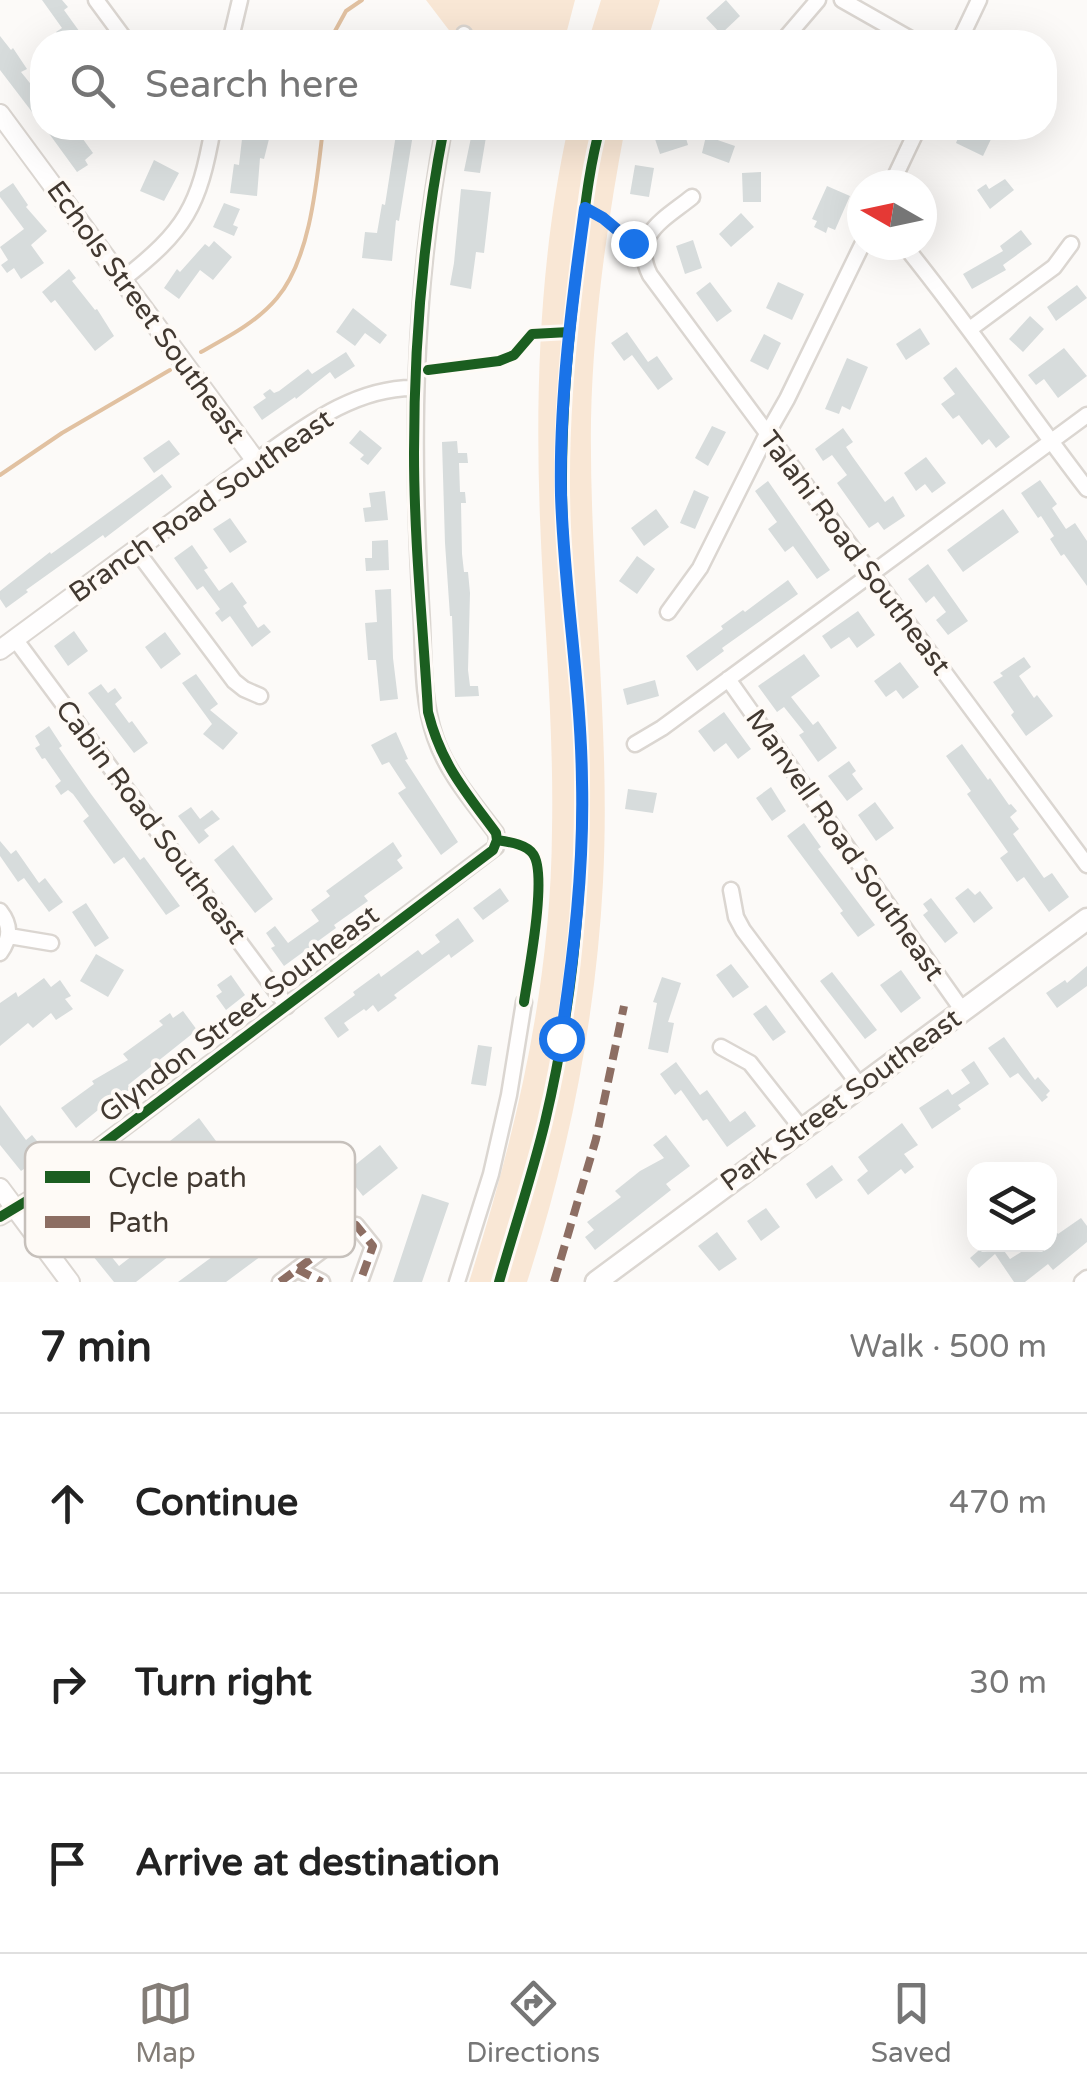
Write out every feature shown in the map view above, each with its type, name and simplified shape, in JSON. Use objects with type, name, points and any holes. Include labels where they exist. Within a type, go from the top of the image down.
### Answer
[{"type":"main road","name":"Park Street Southeast","points":[[596,1282],[1087,919]]},
{"type":"street","points":[[96,0],[118,30]]},
{"type":"street","points":[[233,30],[240,0]]},
{"type":"street","points":[[792,30],[818,0]]},
{"type":"street","points":[[842,0],[895,30]]},
{"type":"street","points":[[965,30],[979,0]]},
{"type":"street","name":"Echols Street Southeast","points":[[0,114],[256,461]]},
{"type":"street","points":[[122,280],[152,257],[181,225],[200,189],[211,140]]},
{"type":"street","points":[[415,388],[427,227],[442,140]]},
{"type":"street","points":[[898,170],[912,140]]},
{"type":"street","name":"Talahi Road Southeast","points":[[692,197],[639,244],[650,275],[1087,865]]},
{"type":"street","points":[[970,329],[1054,267],[1071,244]]},
{"type":"street","points":[[668,612],[700,568],[855,260]]},
{"type":"street","points":[[916,260],[1087,489]]},
{"type":"street","name":"Branch Road Southeast","points":[[8,645],[307,425],[386,390],[415,388]]},
{"type":"street","name":"Glyndon Street Southeast","points":[[106,1142],[493,850],[498,840],[448,767],[428,712],[416,525],[415,388]]},
{"type":"street","points":[[635,744],[1087,415]]},
{"type":"street","points":[[136,550],[234,681],[260,696]]},
{"type":"street","name":"Cabin Road Southeast","points":[[8,645],[287,1006]]},
{"type":"street","name":"Manvell Road Southeast","points":[[728,679],[962,1011]]},
{"type":"street","points":[[731,890],[732,904],[744,930],[860,1086]]},
{"type":"street","points":[[0,911],[9,927],[0,953]]},
{"type":"street","points":[[9,936],[51,943]]},
{"type":"street","points":[[457,1282],[491,1174],[524,1002]]},
{"type":"street","points":[[721,1048],[754,1066],[802,1130]]},
{"type":"street","points":[[0,1188],[8,1212],[25,1231]]},
{"type":"street","points":[[355,1226],[373,1246],[360,1282]]},
{"type":"street","points":[[48,1257],[70,1282]]},
{"type":"street","points":[[280,1282],[313,1257]]},
{"type":"street","points":[[296,1270],[322,1282]]},
{"type":"shaded area","points":[[426,0],[575,0],[567,30],[449,30]]},
{"type":"shaded area","points":[[601,0],[660,0],[651,30],[592,30]]},
{"type":"shaded area","points":[[566,140],[623,140],[602,273],[591,420],[605,824],[599,933],[587,1034],[568,1135],[527,1282],[469,1282],[502,1171],[528,1059],[550,888],[550,713],[538,421],[546,273]]},
{"type":"building","points":[[42,0],[62,0],[68,7],[64,10],[78,30],[59,30],[62,28]]},
{"type":"building","points":[[726,0],[740,16],[725,30],[717,30],[706,18]]},
{"type":"building","points":[[0,36],[27,69],[21,72],[30,83],[30,109],[0,70]]},
{"type":"building","points":[[54,140],[84,140],[93,153],[85,160],[88,165],[77,172]]},
{"type":"building","points":[[242,140],[269,140],[264,159],[260,158],[257,196],[230,193],[234,164],[239,165]]},
{"type":"building","points":[[395,140],[412,140],[392,261],[362,258],[365,232],[377,233],[382,204],[385,205]]},
{"type":"building","points":[[470,140],[486,140],[480,173],[464,171]]},
{"type":"building","points":[[655,140],[687,140],[688,145],[660,154]]},
{"type":"building","points":[[705,140],[735,146],[729,163],[702,153]]},
{"type":"building","points":[[957,140],[991,140],[983,156],[956,143]]},
{"type":"building","points":[[154,160],[179,173],[164,201],[140,191]]},
{"type":"building","points":[[635,165],[654,168],[649,197],[630,194]]},
{"type":"building","points":[[761,172],[761,202],[743,202],[742,173]]},
{"type":"building","points":[[1005,179],[1014,190],[990,209],[977,190],[986,184],[989,189]]},
{"type":"building","points":[[13,183],[26,207],[47,231],[31,245],[44,263],[21,279],[14,268],[7,273],[1,265],[8,260],[0,247],[24,229],[0,197],[0,192]]},
{"type":"building","points":[[827,186],[847,195],[835,230],[828,227],[826,233],[814,227],[817,221],[812,219]]},
{"type":"building","points":[[461,189],[491,192],[484,253],[476,252],[471,289],[450,285]]},
{"type":"building","points":[[224,203],[240,209],[233,225],[238,227],[234,236],[213,227]]},
{"type":"building","points":[[741,213],[754,227],[731,247],[719,234]]},
{"type":"building","points":[[1021,230],[1032,244],[1003,265],[1006,270],[972,289],[963,274],[1003,251],[1000,246]]},
{"type":"building","points":[[693,240],[702,268],[685,274],[676,246]]},
{"type":"building","points":[[214,241],[232,257],[213,280],[200,270],[179,299],[164,288],[177,269],[180,272],[205,244],[209,247]]},
{"type":"building","points":[[69,269],[76,278],[72,281],[114,336],[95,351],[55,300],[51,303],[42,292]]},
{"type":"building","points":[[710,282],[732,311],[717,322],[696,293]]},
{"type":"building","points":[[778,282],[804,294],[792,320],[766,308]]},
{"type":"building","points":[[1077,285],[1087,298],[1056,321],[1047,307]]},
{"type":"building","points":[[353,308],[387,335],[380,344],[365,333],[355,346],[336,332]]},
{"type":"building","points":[[1030,316],[1044,329],[1023,352],[1009,339]]},
{"type":"building","points":[[920,328],[930,344],[906,360],[896,344]]},
{"type":"building","points":[[627,332],[648,362],[657,356],[673,379],[658,390],[632,355],[624,361],[611,343]]},
{"type":"building","points":[[764,334],[781,343],[768,370],[750,361]]},
{"type":"building","points":[[1064,348],[1087,376],[1058,398],[1044,379],[1036,385],[1028,375]]},
{"type":"building","points":[[346,352],[355,366],[335,379],[330,372],[262,420],[253,407],[266,398],[263,394],[270,389],[274,393],[279,391],[308,369],[312,374]]},
{"type":"building","points":[[847,358],[868,367],[850,410],[842,406],[839,414],[825,409]]},
{"type":"building","points":[[956,367],[1010,437],[996,448],[989,439],[982,445],[959,415],[953,419],[941,404],[955,394],[943,378]]},
{"type":"building","points":[[712,426],[726,432],[708,466],[695,458]]},
{"type":"building","points":[[843,428],[853,442],[846,447],[852,456],[885,502],[893,496],[905,516],[884,530],[878,522],[869,528],[837,483],[847,475],[832,455],[823,461],[815,449]]},
{"type":"building","points":[[360,430],[382,448],[368,465],[360,459],[364,455],[349,443]]},
{"type":"building","points":[[169,440],[180,454],[154,473],[143,458]]},
{"type":"building","points":[[457,441],[458,453],[467,453],[468,463],[459,463],[460,492],[465,492],[466,503],[461,503],[462,554],[470,593],[468,670],[470,686],[478,686],[479,696],[455,697],[442,442]]},
{"type":"building","points":[[926,457],[946,483],[932,493],[925,484],[916,491],[904,473]]},
{"type":"building","points":[[162,474],[172,487],[6,608],[0,591]]},
{"type":"building","points":[[1040,480],[1057,504],[1052,508],[1066,529],[1075,523],[1087,541],[1087,586],[1064,554],[1061,556],[1050,539],[1054,536],[1021,493]]},
{"type":"building","points":[[768,481],[830,570],[817,579],[793,546],[785,552],[768,529],[777,522],[755,491]]},
{"type":"building","points":[[694,490],[709,497],[695,529],[680,523]]},
{"type":"building","points":[[385,491],[388,520],[365,522],[363,508],[371,507],[369,493]]},
{"type":"building","points":[[656,509],[669,527],[644,546],[631,528]]},
{"type":"building","points":[[1003,509],[1019,532],[963,572],[947,550]]},
{"type":"building","points":[[230,518],[247,542],[230,553],[213,529]]},
{"type":"building","points":[[388,540],[389,570],[366,571],[365,558],[372,558],[372,541]]},
{"type":"building","points":[[192,545],[219,591],[232,582],[258,628],[264,624],[271,632],[252,647],[230,616],[222,622],[215,613],[220,609],[203,586],[197,590],[174,558]]},
{"type":"building","points":[[637,556],[655,569],[637,594],[619,581]]},
{"type":"building","points":[[928,564],[968,621],[948,635],[936,620],[946,612],[934,596],[926,603],[908,579]]},
{"type":"building","points":[[788,580],[798,594],[722,648],[724,651],[697,671],[686,656],[723,629],[721,626]]},
{"type":"building","points":[[391,589],[398,699],[380,701],[376,660],[368,660],[365,623],[377,622],[375,590]]},
{"type":"building","points":[[858,611],[875,635],[857,648],[849,637],[831,649],[822,636]]},
{"type":"building","points":[[74,631],[88,651],[68,666],[54,646]]},
{"type":"building","points":[[165,632],[181,654],[161,669],[145,647]]},
{"type":"building","points":[[804,654],[820,676],[791,697],[813,725],[818,721],[837,748],[818,762],[799,735],[804,732],[784,707],[777,712],[758,686]]},
{"type":"building","points":[[1024,657],[1031,667],[1019,676],[1053,716],[1026,736],[993,682]]},
{"type":"building","points":[[900,662],[919,687],[903,699],[896,690],[886,697],[874,681]]},
{"type":"building","points":[[196,674],[218,704],[210,710],[238,733],[223,750],[203,734],[212,724],[182,683]]},
{"type":"building","points":[[655,680],[659,696],[627,705],[623,689]]},
{"type":"building","points":[[101,684],[108,693],[115,688],[122,698],[115,704],[148,743],[134,753],[88,693]]},
{"type":"building","points":[[724,712],[751,749],[738,759],[726,743],[714,752],[698,731]]},
{"type":"building","points":[[49,726],[62,746],[59,748],[91,794],[180,906],[166,915],[124,857],[114,864],[83,821],[89,816],[73,794],[68,790],[61,795],[55,786],[61,781],[35,748],[40,745],[35,736]]},
{"type":"building","points":[[396,732],[408,759],[405,760],[458,842],[441,855],[398,793],[406,788],[389,762],[382,765],[371,745]]},
{"type":"building","points":[[962,744],[1017,811],[1010,817],[1019,829],[1013,834],[1044,878],[1052,873],[1069,897],[1049,912],[1024,877],[1017,882],[1000,858],[1008,852],[946,756]]},
{"type":"building","points":[[849,761],[856,771],[852,774],[863,789],[847,801],[828,776]]},
{"type":"building","points":[[771,787],[786,811],[772,821],[756,798]]},
{"type":"building","points":[[628,789],[657,793],[653,813],[625,809]]},
{"type":"building","points":[[875,802],[894,828],[876,841],[858,815]]},
{"type":"building","points":[[191,807],[200,819],[212,810],[220,819],[204,830],[209,836],[199,844],[178,816]]},
{"type":"building","points":[[804,823],[821,847],[818,849],[875,925],[858,937],[787,836]]},
{"type":"building","points":[[0,841],[11,854],[16,850],[39,883],[45,878],[63,902],[49,912],[24,878],[18,882],[0,856]]},
{"type":"building","points":[[393,842],[402,856],[397,860],[403,868],[364,896],[368,901],[334,925],[336,928],[284,966],[266,933],[275,926],[288,943],[319,921],[311,910],[330,896],[326,891]]},
{"type":"building","points":[[233,845],[273,899],[255,913],[214,860]]},
{"type":"building","points":[[500,888],[509,901],[483,920],[473,908]]},
{"type":"building","points":[[968,888],[975,895],[980,891],[993,908],[974,923],[955,898]]},
{"type":"building","points":[[931,898],[958,933],[945,943],[923,915],[928,911],[923,904]]},
{"type":"building","points":[[86,903],[109,938],[95,947],[72,912]]},
{"type":"building","points":[[458,918],[474,941],[451,958],[449,954],[394,995],[397,998],[378,1012],[373,1005],[344,1023],[349,1030],[338,1038],[324,1018],[379,973],[381,977],[418,950],[422,955],[440,942],[435,935]]},
{"type":"building","points":[[96,954],[124,970],[108,997],[80,981]]},
{"type":"building","points":[[731,964],[749,987],[733,998],[716,975]]},
{"type":"building","points":[[1087,966],[1087,986],[1057,1008],[1046,993],[1065,980],[1067,983]]},
{"type":"building","points":[[901,970],[921,998],[901,1013],[880,985]]},
{"type":"building","points":[[832,972],[877,1030],[865,1039],[820,981]]},
{"type":"building","points":[[231,975],[245,995],[226,1010],[216,996],[222,992],[217,985]]},
{"type":"building","points":[[662,977],[681,983],[668,1022],[674,1023],[668,1053],[648,1049],[657,1003],[653,1002]]},
{"type":"building","points":[[44,978],[51,987],[60,980],[71,996],[65,999],[73,1009],[56,1020],[51,1013],[33,1028],[28,1023],[0,1046],[0,1003],[16,992],[18,997]]},
{"type":"building","points":[[766,1005],[786,1032],[773,1041],[753,1014]]},
{"type":"building","points":[[183,1011],[197,1030],[128,1085],[131,1089],[117,1101],[114,1097],[76,1128],[61,1108],[94,1084],[92,1081],[128,1060],[123,1054],[163,1025],[159,1021],[170,1013],[173,1018]]},
{"type":"building","points":[[1004,1037],[1035,1080],[1038,1077],[1050,1091],[1042,1102],[1018,1073],[1010,1078],[988,1048]]},
{"type":"building","points":[[478,1045],[492,1047],[486,1086],[471,1084]]},
{"type":"building","points":[[974,1061],[989,1084],[932,1129],[919,1108],[948,1089],[952,1095],[970,1083],[961,1070]]},
{"type":"building","points":[[676,1062],[700,1095],[707,1090],[730,1122],[745,1111],[756,1126],[727,1147],[681,1090],[675,1095],[660,1074]]},
{"type":"building","points":[[0,1105],[26,1140],[32,1135],[38,1142],[25,1142],[25,1168],[21,1171],[0,1145]]},
{"type":"building","points":[[199,1118],[216,1141],[171,1142]]},
{"type":"building","points":[[902,1123],[918,1145],[904,1154],[914,1167],[905,1174],[901,1169],[868,1195],[857,1180],[868,1171],[858,1157]]},
{"type":"building","points":[[666,1135],[690,1166],[666,1184],[671,1190],[595,1250],[585,1237],[594,1230],[587,1222],[621,1197],[615,1191],[664,1158],[653,1145]]},
{"type":"building","points":[[380,1145],[398,1168],[363,1196],[355,1186],[355,1165]]},
{"type":"building","points":[[832,1165],[843,1180],[816,1199],[806,1184]]},
{"type":"building","points":[[422,1194],[449,1203],[422,1282],[393,1282]]},
{"type":"building","points":[[766,1208],[780,1227],[761,1241],[747,1221]]},
{"type":"building","points":[[1081,1218],[1087,1226],[1087,1242],[1053,1270],[1048,1264],[1025,1282],[1014,1282],[995,1254],[979,1268],[970,1258],[977,1252],[1005,1252],[1010,1259],[1021,1252],[1057,1252],[1058,1234]]},
{"type":"building","points":[[717,1232],[737,1259],[719,1271],[698,1246]]},
{"type":"building","points":[[94,1257],[112,1257],[119,1266],[131,1257],[168,1257],[136,1282],[114,1282]]},
{"type":"building","points":[[212,1257],[260,1257],[226,1282],[178,1282]]},
{"type":"waterway","points":[[336,30],[346,11],[362,0]]},
{"type":"waterway","points":[[201,352],[260,314],[288,281],[311,217],[322,140]]},
{"type":"waterway","points":[[0,475],[62,433],[170,370]]},
{"type":"marked path","points":[[554,1282],[596,1139],[624,1006]]},
{"type":"marked path","points":[[355,1226],[373,1246],[360,1282]]},
{"type":"marked path","points":[[280,1282],[313,1257]]},
{"type":"marked path","points":[[297,1269],[322,1282]]},
{"type":"cycle path","points":[[442,140],[425,249],[414,412],[415,518],[428,712],[447,762],[497,840]]},
{"type":"cycle path","points":[[499,1282],[554,1080],[578,911],[581,751],[565,559],[562,460],[574,295],[597,140]]},
{"type":"cycle path","points":[[428,370],[499,361],[514,355],[532,334],[569,332]]},
{"type":"cycle path","points":[[497,840],[526,848],[537,865],[536,925],[524,1002]]},
{"type":"cycle path","points":[[106,1142],[493,850],[497,840]]},
{"type":"cycle path","points":[[0,1217],[25,1202]]},
{"type":"route","points":[[561,1038],[572,964],[582,815],[578,694],[563,532],[562,454],[569,332],[585,208],[633,243]]}]
